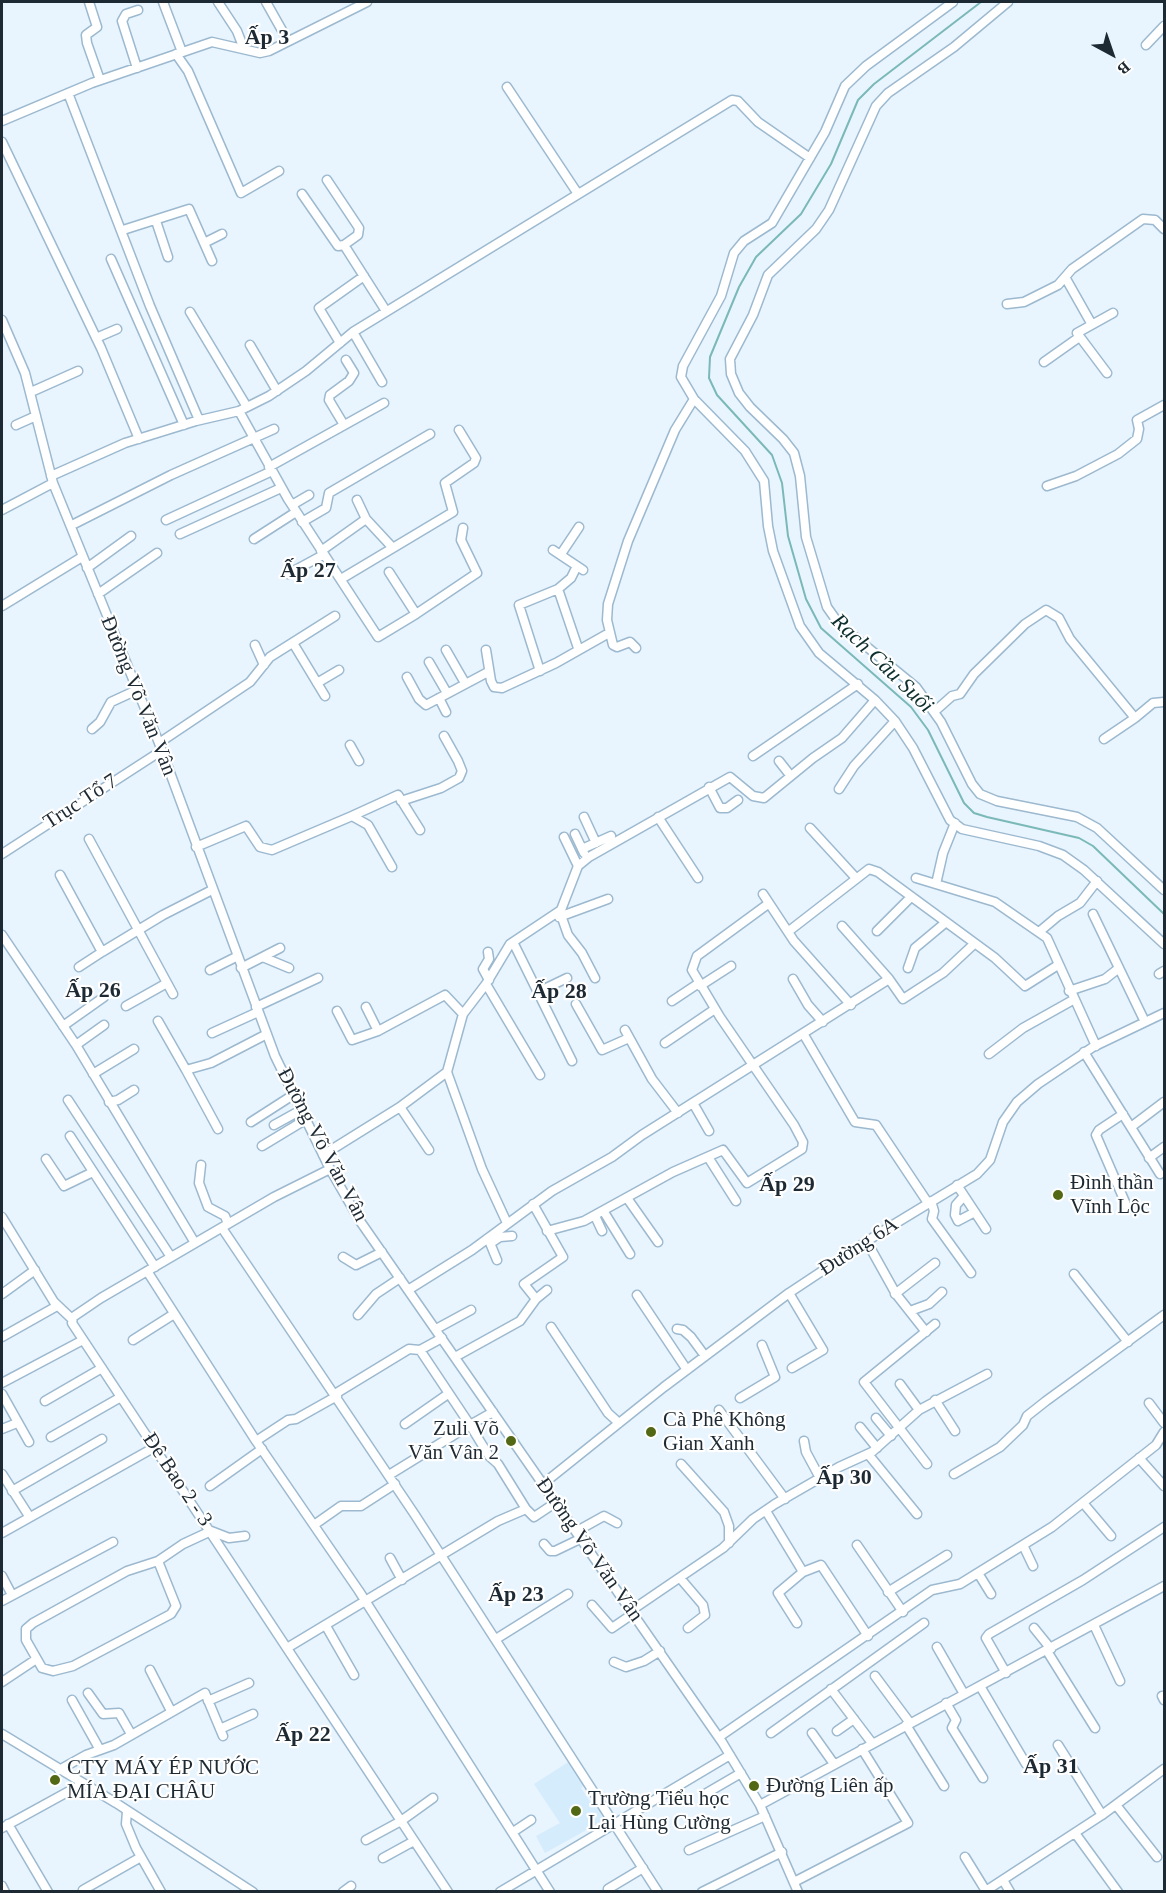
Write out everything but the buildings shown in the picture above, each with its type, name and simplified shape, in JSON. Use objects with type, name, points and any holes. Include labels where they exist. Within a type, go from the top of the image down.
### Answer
[{"type":"street","points":[[88,2],[97,27],[86,35],[87,43],[100,80]]},
{"type":"street","points":[[163,2],[179,53],[241,193],[279,171]]},
{"type":"street","points":[[218,2],[237,31],[244,49]]},
{"type":"street","points":[[266,2],[288,41]]},
{"type":"street","points":[[2,121],[100,80],[212,42],[260,52],[288,41],[363,2]]},
{"type":"street","points":[[952,2],[852,78],[845,86],[810,158],[772,223],[744,242],[734,253],[721,296],[683,366],[683,382],[694,399],[745,451],[764,481],[773,551],[800,626],[819,653],[858,684],[895,722],[913,748],[950,820],[962,829],[1039,846],[1063,855],[1097,881],[1164,944]]},
{"type":"street","points":[[1008,2],[954,47],[888,93],[876,106],[829,210],[816,229],[768,275],[753,315],[730,359],[731,374],[739,393],[794,453],[800,476],[806,537],[827,607],[839,624],[916,687],[934,712],[972,784],[980,794],[997,801],[1077,817],[1097,828],[1164,890]]},
{"type":"street","points":[[137,68],[122,21],[126,14],[138,10]]},
{"type":"street","points":[[1146,45],[1164,26]]},
{"type":"street","points":[[507,87],[578,194]]},
{"type":"street","points":[[68,93],[123,230],[150,306],[199,420]]},
{"type":"street","points":[[2,510],[52,479],[139,439],[184,424],[243,409],[277,391],[353,332],[732,100],[738,101],[758,122],[810,158]]},
{"type":"street","points":[[2,142],[96,338],[139,439]]},
{"type":"street","points":[[302,194],[338,246],[344,245],[358,235],[359,228],[327,180]]},
{"type":"street","points":[[123,230],[189,209],[212,261]]},
{"type":"street","points":[[1007,304],[1024,302],[1058,285],[1072,269],[1143,219],[1155,220],[1164,229]]},
{"type":"street","points":[[156,221],[168,256]]},
{"type":"street","points":[[204,243],[222,234]]},
{"type":"street","points":[[344,245],[386,311]]},
{"type":"street","points":[[111,259],[184,424]]},
{"type":"street","points":[[339,343],[319,308],[364,276]]},
{"type":"street","points":[[1065,277],[1091,323]]},
{"type":"street","points":[[190,312],[243,409],[254,440],[270,469],[378,637],[477,573],[461,540],[463,528]]},
{"type":"street","points":[[1107,373],[1078,338],[1077,333],[1091,323],[1100,322],[1113,313]]},
{"type":"street","name":"Đường Võ Văn Vân","points":[[2,320],[23,367],[31,392],[52,479],[160,747],[236,957],[305,1120],[353,1209],[719,1737],[760,1805],[798,1892]]},
{"type":"street","points":[[96,338],[117,328]]},
{"type":"street","points":[[353,332],[381,382]]},
{"type":"street","points":[[1044,362],[1078,338]]},
{"type":"street","points":[[250,345],[277,391]]},
{"type":"street","points":[[344,425],[329,400],[330,395],[349,381],[354,373],[346,360]]},
{"type":"street","points":[[31,392],[78,371]]},
{"type":"street","points":[[636,648],[630,642],[614,647],[609,633],[608,604],[628,540],[675,430],[694,399]]},
{"type":"street","points":[[166,520],[270,469],[384,403]]},
{"type":"street","points":[[1047,486],[1076,476],[1118,454],[1137,439],[1139,429],[1137,420],[1164,405]]},
{"type":"street","points":[[16,425],[36,416]]},
{"type":"street","points":[[72,525],[171,475],[254,440],[274,429]]},
{"type":"street","points":[[341,579],[453,512],[445,483],[474,463],[476,458],[459,430]]},
{"type":"street","points":[[302,522],[326,508],[329,493],[430,435]]},
{"type":"street","points":[[180,534],[281,488]]},
{"type":"street","points":[[254,539],[309,495]]},
{"type":"street","points":[[357,500],[366,519],[392,547]]},
{"type":"street","points":[[288,574],[322,553],[366,519]]},
{"type":"street","points":[[540,671],[518,608],[520,604],[558,590],[580,568],[557,552],[579,527]]},
{"type":"street","points":[[87,567],[131,536]]},
{"type":"street","points":[[98,594],[157,554]]},
{"type":"street","points":[[2,606],[82,557]]},
{"type":"street","points":[[389,572],[416,614]]},
{"type":"street","points":[[558,590],[578,648]]},
{"type":"street","points":[[934,712],[952,696],[960,694],[974,674],[1025,624],[1046,610],[1059,618],[1070,639],[1135,718]]},
{"type":"street","name":"Trục Tổ 7","points":[[2,854],[160,747],[250,682],[270,657],[335,616]]},
{"type":"street","points":[[486,650],[488,672],[494,687],[502,688],[540,671],[578,648],[609,633]]},
{"type":"street","points":[[293,643],[325,696]]},
{"type":"street","points":[[255,645],[264,665]]},
{"type":"street","points":[[446,650],[465,683]]},
{"type":"street","points":[[429,662],[447,693]]},
{"type":"street","points":[[317,683],[339,670]]},
{"type":"street","points":[[407,677],[419,699],[426,705],[488,672]]},
{"type":"street","points":[[753,756],[858,684]]},
{"type":"street","points":[[92,729],[100,722],[111,702],[137,690]]},
{"type":"street","points":[[439,698],[446,712]]},
{"type":"street","points":[[557,917],[578,866],[587,859],[730,777],[760,799],[842,738],[875,700]]},
{"type":"street","points":[[1104,739],[1153,703],[1164,702]]},
{"type":"street","points":[[839,789],[854,766],[895,722]]},
{"type":"street","points":[[401,801],[453,783],[459,778],[462,771],[444,736]]},
{"type":"street","points":[[350,745],[358,761]]},
{"type":"street","points":[[779,761],[790,775]]},
{"type":"street","points":[[709,787],[720,808],[727,808],[738,800]]},
{"type":"street","points":[[196,847],[246,826],[260,847],[272,850],[398,795],[420,830]]},
{"type":"street","points":[[352,816],[368,825],[392,867]]},
{"type":"street","points":[[584,817],[596,843]]},
{"type":"street","points":[[658,817],[698,878]]},
{"type":"street","points":[[936,885],[944,853],[955,824]]},
{"type":"street","points":[[810,828],[855,877]]},
{"type":"street","points":[[575,834],[587,859]]},
{"type":"street","points":[[582,849],[611,836]]},
{"type":"street","points":[[564,837],[578,866]]},
{"type":"street","points":[[88,839],[173,994]]},
{"type":"street","points":[[789,931],[868,869],[878,872],[1014,974],[1025,986],[1058,965]]},
{"type":"street","points":[[60,875],[102,952]]},
{"type":"street","points":[[916,878],[995,902],[1047,938],[1096,1046]]},
{"type":"street","points":[[1039,932],[1058,916],[1080,903],[1097,881]]},
{"type":"street","points":[[79,967],[138,930],[212,890]]},
{"type":"street","points":[[763,894],[794,941],[851,1005]]},
{"type":"street","points":[[877,931],[911,897]]},
{"type":"street","points":[[507,1223],[482,1169],[447,1072],[464,1014],[488,982],[513,942],[557,917],[608,899]]},
{"type":"street","points":[[547,1231],[599,1214],[723,1150],[747,1183],[802,1149],[803,1142],[794,1125],[753,1067],[692,970],[697,956],[768,904]]},
{"type":"street","points":[[1093,914],[1145,1022]]},
{"type":"street","points":[[557,917],[582,953],[595,978]]},
{"type":"street","points":[[908,968],[915,948],[945,923]]},
{"type":"street","points":[[842,926],[889,979],[903,999],[943,973],[974,944]]},
{"type":"street","points":[[2,935],[76,1045],[195,1243]]},
{"type":"street","points":[[513,942],[535,988],[540,991],[572,1061]]},
{"type":"street","points":[[241,969],[280,948]]},
{"type":"street","points":[[488,952],[489,959],[483,969],[488,982],[540,1075]]},
{"type":"street","points":[[210,970],[236,957]]},
{"type":"street","points":[[265,958],[289,968]]},
{"type":"street","points":[[672,1001],[731,966]]},
{"type":"street","points":[[989,1054],[1071,995],[1105,979],[1119,968]]},
{"type":"street","points":[[212,1033],[318,978]]},
{"type":"street","points":[[540,991],[567,978]]},
{"type":"street","points":[[793,979],[808,1005],[823,1022]]},
{"type":"street","points":[[408,1290],[489,1240],[533,1204],[612,1157],[889,979]]},
{"type":"street","points":[[126,1006],[167,983]]},
{"type":"street","points":[[337,1011],[352,1041],[378,1030],[445,994],[454,1008],[464,1014]]},
{"type":"street","points":[[63,1026],[104,997]]},
{"type":"street","points":[[576,1004],[602,1050],[627,1034],[652,1079],[678,1113]]},
{"type":"street","points":[[366,1007],[378,1030]]},
{"type":"street","points":[[665,1043],[715,1009]]},
{"type":"street","name":"Đường 6A","points":[[543,1485],[619,1423],[789,1293],[977,1174],[990,1160],[1003,1122],[1017,1102],[1084,1052],[1164,1013]]},
{"type":"street","points":[[158,1021],[218,1129]]},
{"type":"street","points":[[76,1045],[104,1025]]},
{"type":"street","points":[[186,1070],[211,1063],[267,1034]]},
{"type":"street","points":[[804,1035],[855,1122],[876,1125],[930,1202],[934,1210],[932,1219],[971,1273]]},
{"type":"street","points":[[93,1074],[134,1049]]},
{"type":"street","points":[[1084,1052],[1160,1174]]},
{"type":"street","points":[[323,1155],[400,1107],[447,1072]]},
{"type":"street","points":[[109,1102],[118,1101],[134,1090]]},
{"type":"street","points":[[251,1122],[294,1095]]},
{"type":"street","points":[[68,1100],[171,1257]]},
{"type":"street","points":[[1131,1127],[1164,1102]]},
{"type":"street","points":[[693,1103],[709,1131]]},
{"type":"street","points":[[400,1107],[429,1150]]},
{"type":"street","points":[[274,1125],[301,1110]]},
{"type":"street","points":[[1123,1114],[1099,1130],[1096,1135],[1128,1209]]},
{"type":"street","points":[[261,1146],[305,1120]]},
{"type":"street","points":[[70,1136],[151,1269],[174,1314],[256,1441],[365,1601],[550,1892]]},
{"type":"street","points":[[1149,1158],[1164,1147]]},
{"type":"street","points":[[708,1156],[736,1201]]},
{"type":"street","points":[[46,1159],[64,1186],[93,1172]]},
{"type":"street","points":[[201,1165],[199,1183],[208,1207],[225,1216],[225,1226],[496,1639],[658,1892]]},
{"type":"street","points":[[2,1217],[57,1306],[72,1319],[151,1269],[274,1197],[330,1169]]},
{"type":"street","points":[[957,1185],[986,1229]]},
{"type":"street","points":[[964,1196],[956,1205],[955,1215],[958,1221],[975,1212]]},
{"type":"street","points":[[627,1198],[658,1242]]},
{"type":"street","points":[[533,1204],[563,1257],[524,1284],[537,1299]]},
{"type":"street","points":[[599,1214],[602,1231]]},
{"type":"street","points":[[599,1214],[630,1254]]},
{"type":"street","points":[[489,1240],[512,1236]]},
{"type":"street","points":[[489,1240],[497,1260]]},
{"type":"street","points":[[867,1242],[895,1293],[926,1332]]},
{"type":"street","points":[[344,1257],[356,1266],[382,1252]]},
{"type":"street","points":[[895,1293],[935,1263]]},
{"type":"street","points":[[2,1294],[35,1270]]},
{"type":"street","points":[[1074,1274],[1128,1342]]},
{"type":"street","points":[[358,1315],[376,1294],[400,1278]]},
{"type":"street","points":[[455,1357],[520,1321],[547,1290]]},
{"type":"street","points":[[910,1311],[929,1304],[942,1292]]},
{"type":"street","points":[[789,1293],[823,1350],[792,1368]]},
{"type":"street","points":[[637,1295],[687,1370]]},
{"type":"street","points":[[2,1337],[57,1306]]},
{"type":"street","points":[[436,1329],[471,1310]]},
{"type":"street","points":[[133,1340],[174,1314]]},
{"type":"street","points":[[954,1474],[999,1447],[1023,1425],[1028,1416],[1164,1315]]},
{"type":"street","name":"Đê Bao 2 - 3","points":[[72,1319],[83,1340],[448,1892]]},
{"type":"street","points":[[927,1464],[864,1382],[935,1324]]},
{"type":"street","points":[[551,1327],[608,1413],[619,1423]]},
{"type":"street","points":[[677,1329],[683,1330],[691,1337],[705,1356]]},
{"type":"street","points":[[256,1441],[288,1420],[296,1419],[336,1395],[409,1349],[420,1350],[442,1338]]},
{"type":"street","points":[[2,1383],[83,1340]]},
{"type":"street","points":[[740,1398],[775,1377],[762,1345]]},
{"type":"street","points":[[420,1350],[526,1509],[534,1517],[555,1503]]},
{"type":"street","points":[[45,1401],[102,1368]]},
{"type":"street","points":[[592,1605],[612,1628],[729,1543],[766,1510],[820,1478],[868,1454],[919,1410],[987,1374]]},
{"type":"street","points":[[900,1384],[919,1410]]},
{"type":"street","points":[[2,1394],[16,1423],[29,1442]]},
{"type":"street","points":[[405,1424],[448,1394]]},
{"type":"street","points":[[51,1437],[121,1397]]},
{"type":"street","points":[[935,1400],[955,1431]]},
{"type":"street","points":[[1149,1403],[1164,1423]]},
{"type":"street","points":[[718,1410],[785,1499]]},
{"type":"street","points":[[389,1476],[493,1412]]},
{"type":"street","points":[[876,1418],[891,1436]]},
{"type":"street","points":[[2,1429],[16,1423]]},
{"type":"street","points":[[860,1427],[877,1448]]},
{"type":"street","points":[[719,1737],[932,1590],[960,1584],[978,1574],[1084,1504],[1092,1494],[1156,1445],[1164,1432]]},
{"type":"street","points":[[12,1491],[102,1439]]},
{"type":"street","points":[[804,1441],[806,1452],[820,1478]]},
{"type":"street","points":[[2,1533],[155,1447]]},
{"type":"street","points":[[210,1486],[262,1449]]},
{"type":"street","points":[[868,1454],[917,1514]]},
{"type":"street","points":[[1139,1458],[1164,1486]]},
{"type":"street","points":[[681,1464],[724,1512],[729,1526],[729,1543]]},
{"type":"street","points":[[2,1474],[29,1516]]},
{"type":"street","points":[[314,1524],[341,1506],[361,1506],[368,1503],[395,1484]]},
{"type":"street","points":[[1084,1504],[1111,1536]]},
{"type":"street","points":[[287,1648],[498,1521],[526,1509]]},
{"type":"street","points":[[766,1510],[803,1572]]},
{"type":"street","points":[[544,1544],[550,1551],[555,1551],[604,1516],[617,1524]]},
{"type":"street","points":[[1006,1673],[986,1638],[987,1636],[1083,1580],[1164,1527]]},
{"type":"street","points":[[158,1562],[176,1606],[171,1614],[73,1666],[53,1671],[42,1668],[35,1660],[26,1640],[26,1629],[127,1571],[158,1562],[183,1544],[211,1531],[229,1538],[245,1536]]},
{"type":"street","points":[[2,1601],[113,1542]]},
{"type":"street","points":[[857,1545],[903,1612]]},
{"type":"street","points":[[1023,1545],[1033,1566]]},
{"type":"street","points":[[888,1592],[946,1555]]},
{"type":"street","points":[[390,1558],[402,1580]]},
{"type":"street","points":[[797,1623],[778,1593],[803,1572],[821,1565],[868,1636]]},
{"type":"street","points":[[978,1574],[991,1594]]},
{"type":"street","points":[[2,1576],[12,1595]]},
{"type":"street","points":[[680,1578],[703,1605],[705,1615],[688,1628]]},
{"type":"street","points":[[760,1805],[1164,1586]]},
{"type":"street","points":[[496,1639],[568,1594]]},
{"type":"street","points":[[771,1733],[807,1710],[831,1689],[924,1623]]},
{"type":"street","points":[[1094,1625],[1120,1681]]},
{"type":"street","points":[[326,1626],[354,1675]]},
{"type":"street","points":[[1034,1628],[1095,1728]]},
{"type":"street","points":[[937,1647],[964,1694]]},
{"type":"street","points":[[614,1662],[626,1666],[644,1661],[660,1651]]},
{"type":"street","points":[[2,1682],[35,1660]]},
{"type":"street","points":[[150,1670],[171,1711]]},
{"type":"street","points":[[875,1676],[908,1724],[944,1786]]},
{"type":"street","points":[[208,1701],[249,1683]]},
{"type":"street","points":[[980,1686],[1026,1764]]},
{"type":"street","points":[[831,1689],[872,1743]]},
{"type":"street","points":[[88,1693],[103,1714],[119,1713],[131,1734]]},
{"type":"street","points":[[59,1770],[205,1693],[222,1733],[253,1714]]},
{"type":"street","points":[[72,1701],[100,1750]]},
{"type":"street","points":[[946,1703],[956,1720],[952,1728],[983,1778]]},
{"type":"street","points":[[837,1731],[854,1719]]},
{"type":"street","points":[[2,1734],[253,1892]]},
{"type":"street","points":[[812,1734],[834,1764]]},
{"type":"street","points":[[1058,1745],[1102,1815]]},
{"type":"street","points":[[794,1882],[908,1823],[862,1749]]},
{"type":"street","points":[[501,1892],[730,1755]]},
{"type":"street","points":[[965,1857],[985,1891],[1076,1833],[1164,1769]]},
{"type":"street","points":[[705,1794],[741,1773]]},
{"type":"street","points":[[48,1892],[5,1826],[82,1784]]},
{"type":"street","points":[[366,1840],[401,1821],[433,1798]]},
{"type":"street","points":[[1116,1805],[1157,1857]]},
{"type":"street","points":[[127,1811],[126,1824],[161,1892]]},
{"type":"street","points":[[689,1850],[765,1816]]},
{"type":"street","points":[[513,1832],[531,1820]]},
{"type":"street","points":[[1076,1833],[1118,1892]]},
{"type":"street","points":[[384,1858],[414,1841]]},
{"type":"street","points":[[702,1892],[782,1852]]},
{"type":"street","points":[[83,1890],[141,1857]]},
{"type":"street","points":[[608,1888],[643,1868]]},
{"type":"street","points":[[1003,1880],[1010,1892]]},
{"type":"street","points":[[2,1886],[5,1892]]},
{"type":"street","points":[[343,1892],[351,1886]]},
{"type":"shaded area","name":"Trường Tiểu học Lại Hùng Cường","points":[[570,1761],[585,1785],[581,1788],[606,1819],[545,1853],[536,1836],[560,1823],[534,1784]]},
{"type":"waterway","name":"Rạch Cầu Suối","points":[[981,2],[874,84],[858,100],[831,164],[801,214],[756,257],[739,287],[710,357],[709,378],[717,395],[772,455],[782,483],[788,536],[806,599],[821,628],[911,707],[928,730],[964,803],[974,813],[987,817],[1079,838],[1093,846],[1164,914]]},
{"type":"place","name":"Đình thần Vĩnh Lộc","points":[[1058,1195]]},
{"type":"place","name":"Cà Phê Không Gian Xanh","points":[[651,1432]]},
{"type":"place","name":"Zuli Võ Văn Vân 2","points":[[511,1441]]},
{"type":"place","name":"CTY MÁY ÉP NƯỚC MÍA ĐẠI CHÂU","points":[[55,1780]]},
{"type":"place","name":"Đường Liên ấp","points":[[754,1786]]},
{"type":"place","name":"Trường Tiểu học Lại Hùng Cường","points":[[576,1811]]},
{"type":"district","name":"Ấp 3","points":[[267,38]]},
{"type":"district","name":"Ấp 27","points":[[308,571]]},
{"type":"district","name":"Ấp 26","points":[[93,991]]},
{"type":"district","name":"Ấp 28","points":[[559,992]]},
{"type":"district","name":"Ấp 29","points":[[787,1185]]},
{"type":"district","name":"Ấp 30","points":[[844,1478]]},
{"type":"district","name":"Ấp 23","points":[[516,1595]]},
{"type":"district","name":"Ấp 22","points":[[303,1735]]},
{"type":"district","name":"Ấp 31","points":[[1051,1767]]}]
